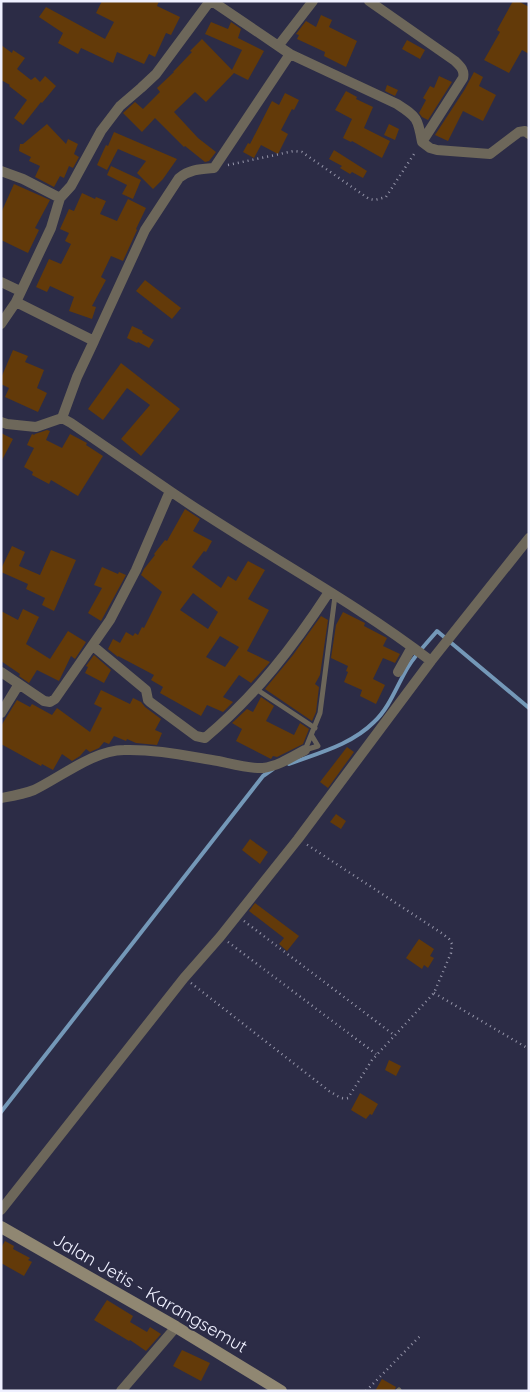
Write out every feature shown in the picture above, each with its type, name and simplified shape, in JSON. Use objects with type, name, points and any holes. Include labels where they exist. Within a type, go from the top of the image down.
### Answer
[{"type":"main road","name":"Jalan Jetis - Karangsemut","points":[[1,1226],[176,1327],[281,1391]]},
{"type":"street","points":[[1,324],[16,302],[50,228],[60,198],[71,186],[101,131],[120,106],[156,74],[211,1],[290,54],[398,104],[417,119],[422,142],[430,148],[487,155],[493,153],[521,131],[529,134]]},
{"type":"street","points":[[278,46],[314,1]]},
{"type":"street","points":[[369,1],[455,61],[464,74],[422,142]]},
{"type":"street","points":[[62,418],[77,376],[145,230],[184,173],[192,170],[214,168],[290,54]]},
{"type":"street","points":[[1,172],[23,179],[60,198]]},
{"type":"street","points":[[1,282],[20,292]]},
{"type":"street","points":[[16,302],[94,341]]},
{"type":"street","points":[[1,422],[36,427],[62,418],[196,509],[332,594],[421,653]]},
{"type":"street","points":[[1,672],[44,701],[50,702],[54,699],[110,620],[128,586],[170,491]]},
{"type":"street","points":[[398,672],[421,653],[447,641],[529,538]]},
{"type":"street","points":[[92,646],[146,690],[150,702],[200,738],[207,736],[256,689],[332,594]]},
{"type":"street","points":[[1,1210],[184,978],[220,937],[298,839],[421,653]]},
{"type":"street","points":[[1,713],[19,684]]},
{"type":"street","points":[[1,798],[33,790],[96,756],[110,751],[124,750],[184,755],[262,768],[305,750]]},
{"type":"street","points":[[121,1391],[176,1327]]},
{"type":"lane","points":[[305,750],[320,713],[332,594]]},
{"type":"lane","points":[[256,689],[315,728]]},
{"type":"lane","points":[[305,750],[318,746],[312,736]]},
{"type":"path","points":[[214,168],[294,151],[302,152],[369,199],[375,200],[386,197],[422,142]]},
{"type":"path","points":[[184,978],[316,1081],[340,1098],[348,1098],[376,1054],[434,993],[451,953],[452,944],[449,939],[298,839]]},
{"type":"path","points":[[237,916],[394,1035]]},
{"type":"path","points":[[220,937],[376,1054]]},
{"type":"path","points":[[434,993],[529,1049]]},
{"type":"path","points":[[366,1391],[422,1334]]},
{"type":"building","points":[[102,1],[159,1],[157,6],[180,17],[171,35],[166,33],[155,57],[149,54],[144,64],[117,52],[113,63],[81,48],[78,54],[58,43],[63,33],[39,17],[46,7],[105,39],[114,22],[96,13]]},
{"type":"building","points":[[513,1],[518,1],[529,7],[529,54],[522,50],[509,73],[484,60],[500,32],[497,30]]},
{"type":"building","points":[[321,15],[332,20],[329,27],[357,41],[346,67],[324,56],[325,52],[297,39],[299,35],[296,34],[306,21],[316,27]]},
{"type":"building","points":[[211,22],[228,29],[231,22],[241,29],[238,38],[264,51],[248,80],[234,73],[206,102],[195,92],[174,112],[198,138],[216,152],[209,161],[205,162],[184,147],[155,118],[142,132],[123,113],[135,102],[143,109],[160,92],[157,88],[174,72],[202,39],[232,70],[242,50],[205,34]]},
{"type":"building","points":[[407,40],[425,50],[420,59],[402,49]]},
{"type":"building","points":[[1,45],[12,53],[13,50],[25,58],[17,69],[31,80],[35,77],[40,82],[45,76],[56,86],[23,125],[14,118],[27,100],[10,85],[1,80]]},
{"type":"building","points":[[474,72],[483,77],[479,86],[496,95],[483,121],[463,111],[448,141],[435,135],[465,89]]},
{"type":"building","points":[[439,76],[452,82],[428,120],[419,113],[426,100],[423,98],[430,86],[434,88]]},
{"type":"building","points":[[387,85],[398,90],[395,96],[385,91]]},
{"type":"building","points":[[346,91],[357,97],[356,99],[373,107],[364,128],[390,141],[382,158],[343,138],[352,119],[335,110]]},
{"type":"building","points":[[285,93],[299,100],[281,130],[288,134],[278,154],[261,145],[254,158],[243,152],[248,143],[250,144],[272,101],[279,105]]},
{"type":"building","points":[[47,124],[66,144],[68,139],[78,144],[74,154],[79,157],[73,168],[69,166],[64,178],[60,176],[54,187],[35,177],[40,166],[29,161],[31,157],[19,151],[20,144],[23,144]]},
{"type":"building","points":[[389,124],[399,129],[395,140],[384,135]]},
{"type":"building","points":[[114,132],[177,159],[163,179],[153,189],[137,173],[146,161],[118,149],[107,170],[97,165]]},
{"type":"building","points":[[334,150],[367,171],[363,178],[352,172],[350,174],[340,168],[342,166],[329,159]]},
{"type":"building","points":[[111,166],[141,180],[133,199],[122,194],[127,185],[107,175]]},
{"type":"building","points":[[14,184],[50,200],[35,228],[39,230],[28,253],[1,240],[1,213]]},
{"type":"building","points":[[82,193],[95,199],[96,197],[106,201],[100,214],[117,221],[128,199],[146,208],[123,261],[111,256],[101,277],[106,280],[92,306],[96,307],[92,319],[69,311],[74,297],[50,286],[47,292],[36,287],[49,259],[61,264],[71,244],[65,241],[69,233],[60,229],[69,209],[74,211]]},
{"type":"building","points":[[145,280],[181,308],[172,319],[136,291]]},
{"type":"building","points":[[132,326],[143,331],[142,333],[154,340],[149,348],[127,338]]},
{"type":"building","points":[[13,350],[28,356],[25,362],[44,370],[37,388],[47,393],[38,412],[5,397],[9,388],[1,384],[1,378]]},
{"type":"building","points":[[121,363],[180,409],[141,456],[121,439],[150,405],[127,388],[103,420],[88,409]]},
{"type":"building","points":[[50,431],[46,440],[62,448],[70,434],[87,443],[86,445],[103,456],[78,496],[51,480],[49,484],[32,475],[33,472],[24,467],[34,448],[27,445],[32,434]]},
{"type":"building","points":[[1,433],[13,439],[1,462]]},
{"type":"building","points":[[185,509],[200,519],[193,531],[212,541],[206,552],[204,551],[192,567],[221,588],[228,576],[236,581],[248,561],[265,570],[248,599],[269,610],[247,651],[270,662],[251,683],[239,675],[223,697],[233,702],[223,712],[207,705],[201,716],[160,693],[163,687],[151,680],[154,675],[118,657],[108,649],[113,639],[120,643],[126,632],[133,636],[135,633],[138,635],[142,627],[144,628],[162,592],[141,575],[154,554],[165,540],[167,541]],"holes":[[[193,593],[218,612],[208,629],[180,610]],[[220,636],[239,647],[225,667],[206,657]]]},
{"type":"building","points":[[12,546],[25,552],[19,566],[40,575],[51,550],[76,560],[54,611],[42,605],[45,598],[26,589],[28,584],[1,572]]},
{"type":"building","points":[[102,567],[118,574],[119,572],[126,575],[101,621],[88,613],[102,588],[94,585]]},
{"type":"building","points":[[23,609],[39,617],[26,644],[50,659],[68,631],[86,642],[75,659],[71,656],[59,681],[37,670],[29,683],[19,676],[20,674],[1,661],[1,611],[18,620]]},
{"type":"building","points":[[343,612],[365,623],[364,626],[387,638],[383,646],[400,654],[395,663],[383,658],[373,679],[385,685],[376,704],[360,696],[362,690],[344,682],[348,666],[331,658],[336,625]]},
{"type":"building","points":[[321,616],[328,620],[320,675],[315,684],[319,687],[316,712],[312,721],[265,689],[293,655]]},
{"type":"building","points":[[94,655],[111,670],[104,683],[85,673],[88,667],[86,666]]},
{"type":"building","points":[[101,690],[130,704],[133,698],[141,702],[161,719],[155,730],[162,733],[157,745],[136,743],[127,739],[126,741],[114,736],[109,744],[104,742],[99,748],[90,752],[86,749],[72,761],[62,754],[53,770],[42,764],[41,766],[1,744],[1,726],[17,700],[30,707],[32,704],[52,715],[57,708],[90,732],[102,708],[94,704]]},
{"type":"building","points":[[261,697],[274,706],[266,721],[294,735],[300,723],[309,729],[303,744],[277,757],[273,756],[271,759],[236,741],[242,729],[232,723],[247,709],[253,712]]},
{"type":"building","points":[[347,747],[354,752],[328,788],[320,782]]},
{"type":"building","points":[[336,814],[346,821],[341,829],[330,822]]},
{"type":"building","points":[[250,839],[268,852],[260,864],[242,850]]},
{"type":"building","points":[[255,903],[299,936],[287,951],[279,944],[284,938],[249,911]]},
{"type":"building","points":[[419,939],[434,949],[430,956],[434,958],[428,968],[424,965],[422,969],[406,958]]},
{"type":"building","points":[[389,1060],[401,1066],[396,1076],[385,1070]]},
{"type":"building","points":[[360,1093],[378,1104],[372,1115],[370,1114],[366,1119],[351,1110]]},
{"type":"building","points":[[5,1241],[14,1246],[13,1249],[30,1258],[28,1260],[32,1262],[24,1276],[1,1263],[1,1248]]},
{"type":"building","points":[[107,1300],[133,1316],[130,1322],[147,1332],[150,1327],[161,1334],[146,1351],[94,1320]]},
{"type":"building","points":[[182,1350],[210,1363],[201,1381],[173,1366]]},
{"type":"building","points":[[382,1379],[396,1387],[394,1391],[375,1391]]},
{"type":"waterway","points":[[289,764],[345,742],[355,737],[374,722],[389,703],[411,662],[437,631],[529,708]]},
{"type":"waterway","points":[[1,1112],[263,776],[273,769]]}]
